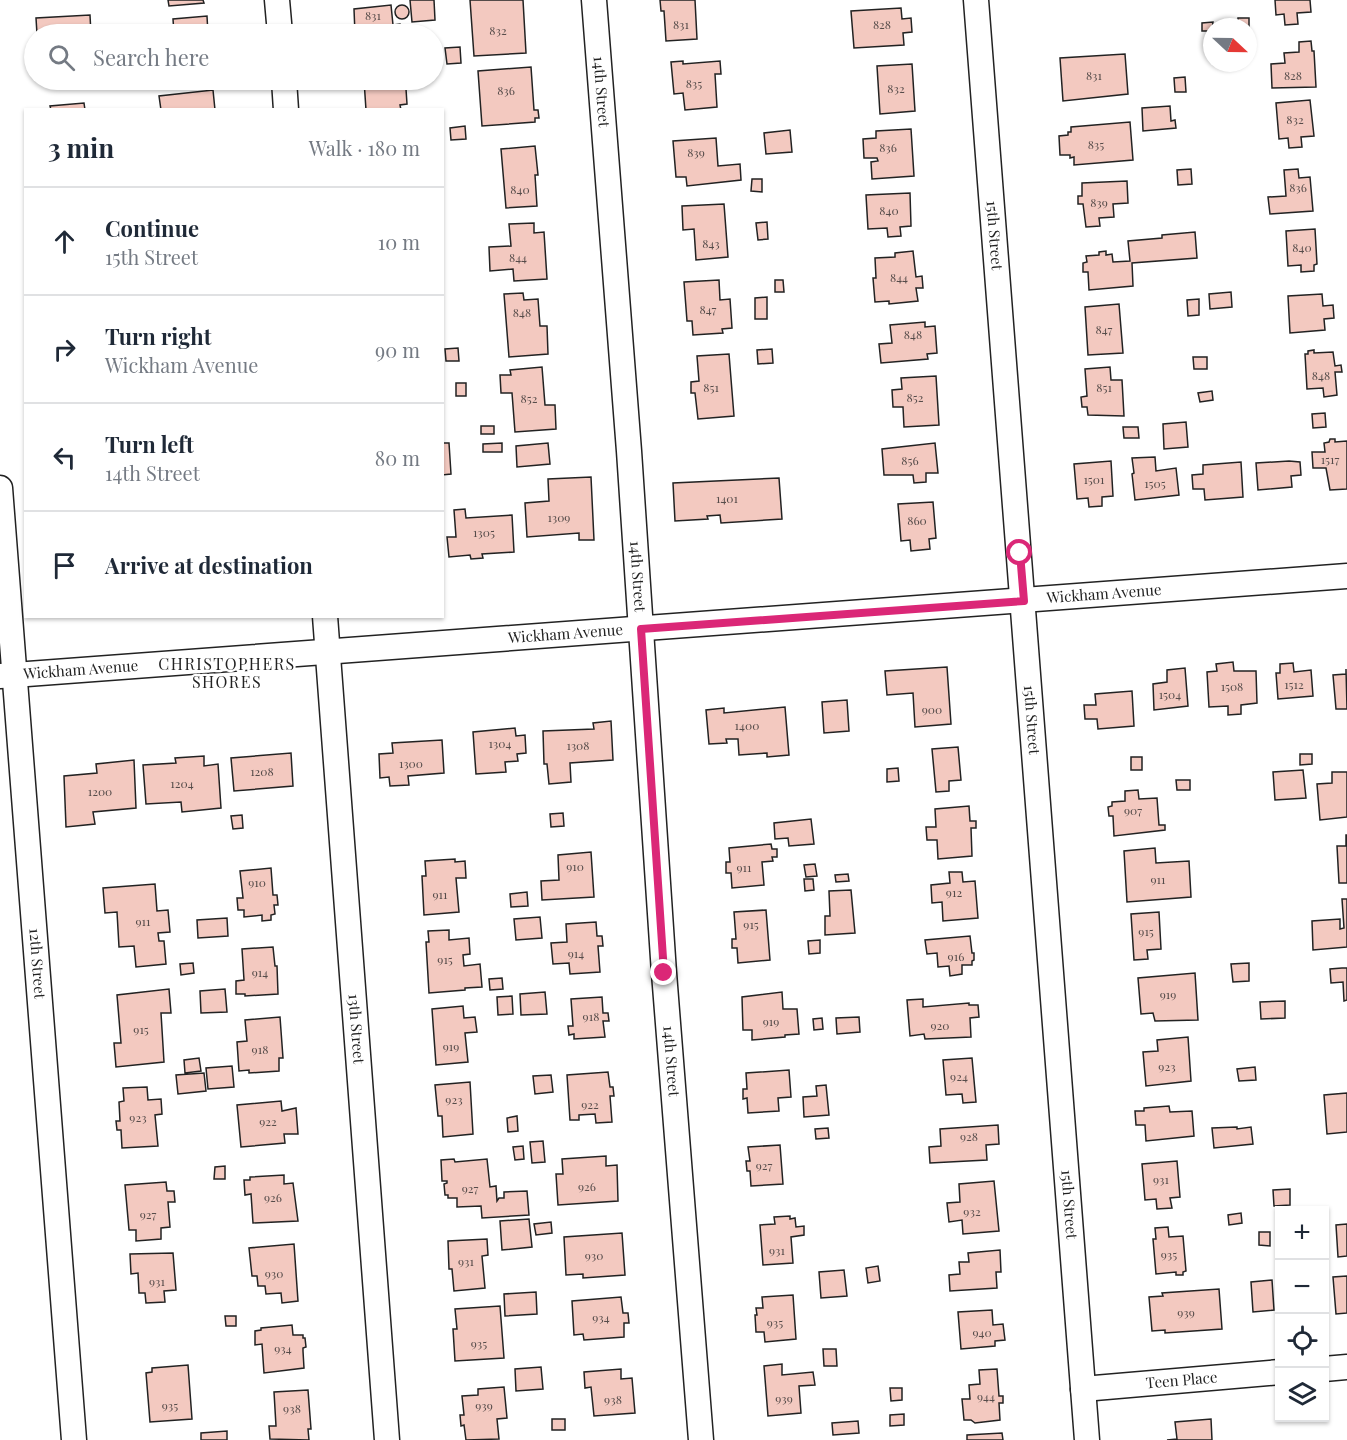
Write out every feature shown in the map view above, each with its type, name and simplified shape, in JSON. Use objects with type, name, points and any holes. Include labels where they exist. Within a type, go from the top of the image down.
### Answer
[{"type":"street","points":[[277,0],[279,24]]},
{"type":"street","name":"14th Street","points":[[594,0],[664,973],[701,1440]]},
{"type":"street","name":"15th Street","points":[[976,0],[1087,1440]]},
{"type":"street","points":[[285,90],[286,108]]},
{"type":"street","name":"12th Street","points":[[0,488],[8,676],[74,1440]]},
{"type":"street","name":"Wickham Avenue","points":[[8,676],[1347,576]]},
{"type":"street","name":"13th Street","points":[[325,618],[387,1440]]},
{"type":"street","points":[[1329,1369],[1347,1367]]},
{"type":"street","name":"Teen Place","points":[[1083,1389],[1275,1372]]},
{"type":"building","points":[[168,0],[203,0],[204,3],[169,6]]},
{"type":"building","points":[[410,0],[434,0],[435,20],[412,22]]},
{"type":"building","points":[[470,0],[523,0],[526,53],[474,56]]},
{"type":"building","points":[[660,0],[695,0],[697,39],[666,41],[664,11],[661,11]]},
{"type":"building","points":[[1275,0],[1310,0],[1311,12],[1297,13],[1298,24],[1285,25],[1284,14],[1276,15]]},
{"type":"building","points":[[391,5],[393,24],[355,24],[354,9]]},
{"type":"building","points":[[402,5],[407,7],[409,12],[407,17],[402,19],[397,17],[395,12],[397,7]]},
{"type":"building","points":[[901,8],[902,19],[911,18],[912,32],[903,33],[904,45],[854,48],[851,11]]},
{"type":"building","points":[[90,15],[90,24],[36,24],[36,18]]},
{"type":"building","points":[[207,16],[207,24],[173,24],[173,19]]},
{"type":"building","points":[[1311,41],[1312,51],[1314,51],[1316,87],[1272,88],[1271,64],[1285,63],[1284,53],[1299,52],[1299,42]]},
{"type":"building","points":[[460,47],[461,63],[447,64],[445,48]]},
{"type":"building","points":[[1125,54],[1128,94],[1063,101],[1060,58]]},
{"type":"building","points":[[683,61],[683,64],[720,61],[721,74],[715,74],[717,107],[685,110],[683,93],[674,94],[671,62]]},
{"type":"building","points":[[912,64],[915,111],[880,114],[877,66]]},
{"type":"building","points":[[531,67],[534,110],[538,110],[539,118],[535,118],[535,122],[482,126],[478,71]]},
{"type":"building","points":[[1185,77],[1186,92],[1175,92],[1174,78]]},
{"type":"building","points":[[213,90],[215,108],[161,108],[159,96]]},
{"type":"building","points":[[365,90],[406,90],[407,104],[400,105],[401,108],[366,108]]},
{"type":"building","points":[[1310,100],[1314,136],[1301,137],[1302,147],[1289,148],[1288,138],[1279,139],[1276,103]]},
{"type":"building","points":[[84,103],[85,108],[50,108],[50,106]]},
{"type":"building","points":[[1170,106],[1171,121],[1175,120],[1176,128],[1143,131],[1142,108]]},
{"type":"building","points":[[1130,122],[1133,160],[1074,165],[1074,157],[1060,155],[1059,136],[1068,135],[1071,127]]},
{"type":"building","points":[[465,126],[466,139],[451,140],[450,128]]},
{"type":"building","points":[[911,129],[914,176],[872,179],[871,162],[878,161],[877,158],[864,158],[863,139],[876,138],[876,131]]},
{"type":"building","points":[[790,130],[792,152],[766,154],[764,133]]},
{"type":"building","points":[[716,138],[718,166],[740,164],[741,180],[687,186],[686,177],[676,177],[673,141]]},
{"type":"building","points":[[535,146],[538,175],[535,175],[537,206],[506,208],[501,149]]},
{"type":"building","points":[[1191,169],[1192,184],[1178,185],[1177,170]]},
{"type":"building","points":[[1298,169],[1299,178],[1310,177],[1313,211],[1270,214],[1268,197],[1286,196],[1284,170]]},
{"type":"building","points":[[752,179],[762,179],[762,192],[751,191]]},
{"type":"building","points":[[1127,181],[1128,203],[1113,204],[1114,217],[1099,218],[1100,226],[1086,227],[1083,204],[1078,204],[1078,196],[1082,196],[1082,183]]},
{"type":"building","points":[[910,193],[911,226],[900,227],[901,236],[888,237],[887,228],[868,229],[866,195]]},
{"type":"building","points":[[724,204],[728,257],[696,260],[694,229],[683,230],[682,206]]},
{"type":"building","points":[[767,222],[768,239],[758,240],[756,223]]},
{"type":"building","points":[[534,223],[534,233],[544,232],[547,279],[514,281],[513,269],[490,271],[489,247],[511,246],[509,224]]},
{"type":"building","points":[[1315,229],[1317,264],[1314,265],[1314,271],[1301,272],[1301,265],[1288,266],[1286,231]]},
{"type":"building","points":[[1195,232],[1197,258],[1132,263],[1133,286],[1089,290],[1088,272],[1083,272],[1083,263],[1087,262],[1086,256],[1099,255],[1099,252],[1106,251],[1106,255],[1112,254],[1113,262],[1130,261],[1128,241]]},
{"type":"building","points":[[913,251],[916,277],[922,276],[923,288],[916,288],[918,301],[889,304],[889,301],[875,302],[873,278],[876,278],[875,258],[895,257],[895,253]]},
{"type":"building","points":[[719,280],[720,300],[730,299],[732,328],[722,329],[723,333],[693,335],[692,321],[687,321],[684,282]]},
{"type":"building","points":[[775,280],[783,280],[784,292],[775,292]]},
{"type":"building","points":[[1231,292],[1232,307],[1210,309],[1209,294]]},
{"type":"building","points":[[523,293],[524,300],[538,299],[540,326],[547,326],[548,354],[509,357],[504,294]]},
{"type":"building","points":[[1322,294],[1323,306],[1333,305],[1334,318],[1324,319],[1325,330],[1290,333],[1288,296]]},
{"type":"building","points":[[767,297],[767,319],[755,319],[755,298]]},
{"type":"building","points":[[1199,299],[1199,315],[1188,316],[1187,300]]},
{"type":"building","points":[[1119,304],[1123,353],[1088,355],[1085,307]]},
{"type":"building","points":[[925,322],[925,327],[935,326],[937,353],[927,354],[928,359],[881,363],[879,344],[892,343],[890,325]]},
{"type":"building","points":[[458,348],[459,361],[446,361],[445,349]]},
{"type":"building","points":[[772,349],[773,363],[758,364],[757,350]]},
{"type":"building","points":[[1314,350],[1314,353],[1333,352],[1335,366],[1341,365],[1342,372],[1335,372],[1337,395],[1324,397],[1323,388],[1307,389],[1305,354]]},
{"type":"building","points":[[729,354],[734,416],[698,419],[695,393],[691,393],[691,382],[699,381],[697,356]]},
{"type":"building","points":[[1193,357],[1207,357],[1207,369],[1194,369]]},
{"type":"building","points":[[542,367],[545,405],[555,405],[556,429],[515,432],[512,393],[501,393],[500,375],[511,375],[510,370]]},
{"type":"building","points":[[1110,367],[1111,380],[1122,380],[1124,416],[1088,415],[1087,407],[1082,407],[1081,397],[1087,396],[1085,369]]},
{"type":"building","points":[[936,376],[939,425],[904,427],[903,407],[893,407],[892,390],[902,389],[901,378]]},
{"type":"building","points":[[456,383],[466,383],[466,396],[456,396]]},
{"type":"building","points":[[1212,391],[1213,400],[1200,402],[1198,393]]},
{"type":"building","points":[[1325,413],[1326,427],[1313,428],[1312,414]]},
{"type":"building","points":[[1186,422],[1188,447],[1164,449],[1163,424]]},
{"type":"building","points":[[481,426],[494,426],[494,434],[481,434]]},
{"type":"building","points":[[1123,427],[1138,427],[1139,438],[1124,438]]},
{"type":"building","points":[[1330,439],[1335,439],[1335,442],[1347,441],[1347,489],[1330,490],[1326,468],[1313,468],[1312,452],[1325,452],[1324,443],[1329,442]]},
{"type":"building","points":[[444,443],[449,443],[451,474],[444,475]]},
{"type":"building","points":[[502,443],[502,452],[483,452],[483,444]]},
{"type":"building","points":[[548,443],[550,464],[517,467],[516,446]]},
{"type":"building","points":[[935,443],[938,473],[926,473],[926,482],[914,483],[913,475],[884,475],[882,449]]},
{"type":"building","points":[[1155,457],[1156,471],[1176,468],[1179,495],[1135,500],[1132,458]]},
{"type":"building","points":[[1111,461],[1113,496],[1102,497],[1102,506],[1089,507],[1088,498],[1077,499],[1074,464]]},
{"type":"building","points":[[1241,462],[1243,497],[1205,500],[1204,489],[1193,489],[1192,475],[1203,474],[1203,465]]},
{"type":"building","points":[[1300,462],[1301,475],[1291,476],[1292,487],[1258,490],[1256,463]]},
{"type":"building","points":[[591,477],[594,540],[579,540],[579,533],[527,537],[525,503],[549,501],[548,479]]},
{"type":"building","points":[[779,478],[782,519],[721,523],[720,515],[707,516],[708,519],[675,521],[673,483]]},
{"type":"building","points":[[933,502],[936,538],[929,539],[930,549],[911,551],[910,540],[901,541],[898,504]]},
{"type":"building","points":[[465,509],[466,518],[512,515],[514,552],[482,554],[483,558],[471,559],[470,555],[449,557],[447,537],[456,537],[454,510]]},
{"type":"building","points":[[1233,662],[1234,671],[1256,671],[1257,703],[1241,705],[1241,714],[1228,715],[1228,706],[1209,707],[1207,672],[1217,671],[1216,664]]},
{"type":"building","points":[[1293,663],[1294,672],[1311,670],[1313,696],[1278,699],[1276,673],[1280,673],[1280,664]]},
{"type":"building","points":[[947,667],[951,724],[915,727],[913,693],[887,695],[885,671]]},
{"type":"building","points":[[1185,668],[1188,706],[1154,710],[1153,684],[1167,682],[1167,670]]},
{"type":"building","points":[[1346,669],[1347,709],[1336,709],[1333,675],[1346,674]]},
{"type":"building","points":[[1132,691],[1134,726],[1098,729],[1097,719],[1085,719],[1084,705],[1096,705],[1095,694]]},
{"type":"building","points":[[847,700],[849,731],[824,733],[822,702]]},
{"type":"building","points":[[785,707],[789,755],[767,757],[767,753],[739,755],[738,739],[726,739],[727,743],[709,744],[706,710],[724,708],[724,713]]},
{"type":"building","points":[[611,721],[613,760],[570,763],[571,782],[549,784],[547,764],[544,764],[543,731],[594,729],[593,723]]},
{"type":"building","points":[[515,728],[516,736],[525,735],[526,753],[517,754],[518,761],[505,762],[506,772],[476,774],[473,732]]},
{"type":"building","points":[[442,740],[444,773],[408,776],[409,785],[390,786],[389,777],[380,778],[379,754],[393,753],[392,743]]},
{"type":"building","points":[[958,747],[961,780],[949,781],[949,791],[936,792],[932,749]]},
{"type":"building","points":[[291,753],[293,786],[234,791],[231,758]]},
{"type":"building","points":[[1300,754],[1312,754],[1312,764],[1300,765]]},
{"type":"building","points":[[204,756],[204,766],[218,764],[221,808],[182,812],[181,802],[146,804],[143,765],[176,763],[175,758]]},
{"type":"building","points":[[1131,757],[1142,757],[1142,770],[1131,770]]},
{"type":"building","points":[[134,760],[136,808],[93,812],[95,824],[66,827],[64,776],[97,773],[96,764]]},
{"type":"building","points":[[898,768],[899,781],[887,782],[887,769]]},
{"type":"building","points":[[1303,770],[1306,798],[1275,800],[1273,772]]},
{"type":"building","points":[[1332,772],[1347,772],[1347,817],[1320,820],[1317,784],[1332,783]]},
{"type":"building","points":[[1176,780],[1190,780],[1190,790],[1177,790]]},
{"type":"building","points":[[1138,790],[1139,799],[1157,798],[1159,825],[1165,825],[1165,830],[1114,836],[1113,816],[1109,816],[1108,807],[1112,806],[1112,802],[1125,801],[1125,791]]},
{"type":"building","points":[[969,806],[970,821],[976,821],[976,828],[971,828],[972,856],[938,859],[937,840],[927,840],[926,827],[936,827],[935,809]]},
{"type":"building","points":[[563,813],[564,826],[551,827],[550,814]]},
{"type":"building","points":[[242,815],[243,828],[233,829],[231,816]]},
{"type":"building","points":[[811,819],[814,844],[789,846],[788,838],[775,839],[774,823]]},
{"type":"building","points":[[1346,835],[1347,883],[1339,883],[1337,846],[1346,846]]},
{"type":"building","points":[[771,844],[772,849],[777,849],[777,857],[772,857],[773,861],[762,862],[764,885],[732,888],[731,873],[726,873],[726,862],[730,862],[729,848]]},
{"type":"building","points":[[1155,848],[1156,863],[1189,861],[1191,897],[1127,902],[1124,851]]},
{"type":"building","points":[[591,852],[594,897],[542,900],[541,881],[559,880],[558,855]]},
{"type":"building","points":[[455,859],[455,862],[465,861],[466,878],[456,878],[459,912],[424,915],[422,876],[426,876],[425,861]]},
{"type":"building","points":[[815,864],[817,876],[806,877],[804,865]]},
{"type":"building","points":[[271,868],[273,895],[277,895],[278,905],[274,905],[275,914],[271,915],[271,920],[262,921],[262,915],[244,917],[244,910],[238,910],[237,898],[243,898],[240,871]]},
{"type":"building","points":[[949,872],[962,872],[963,882],[975,881],[978,918],[943,921],[942,902],[932,903],[931,885],[950,883]]},
{"type":"building","points":[[848,874],[849,881],[836,882],[835,875]]},
{"type":"building","points":[[804,879],[813,879],[814,890],[805,891]]},
{"type":"building","points":[[155,884],[157,911],[168,910],[170,932],[158,933],[159,941],[164,941],[166,964],[136,967],[134,946],[119,947],[117,912],[105,913],[103,888]]},
{"type":"building","points":[[851,890],[855,933],[825,935],[825,916],[830,916],[829,891]]},
{"type":"building","points":[[527,892],[528,906],[511,907],[510,894]]},
{"type":"building","points":[[1342,899],[1347,899],[1347,947],[1313,950],[1312,921],[1340,919],[1340,929],[1344,928]]},
{"type":"building","points":[[766,910],[770,960],[738,963],[737,948],[732,948],[732,939],[736,939],[734,912]]},
{"type":"building","points":[[1159,912],[1161,949],[1147,950],[1148,959],[1134,960],[1131,914]]},
{"type":"building","points":[[540,917],[542,938],[516,940],[514,919]]},
{"type":"building","points":[[227,918],[228,936],[198,938],[197,920]]},
{"type":"building","points":[[596,922],[597,936],[602,936],[603,946],[598,946],[600,972],[570,974],[569,963],[553,964],[551,943],[567,942],[566,924]]},
{"type":"building","points":[[449,930],[449,940],[469,938],[470,954],[463,955],[464,966],[480,964],[482,987],[429,993],[426,942],[429,942],[428,931]]},
{"type":"building","points":[[970,936],[974,960],[972,965],[962,965],[962,974],[950,976],[949,966],[938,967],[937,953],[927,954],[925,940]]},
{"type":"building","points":[[820,940],[820,953],[809,954],[808,941]]},
{"type":"building","points":[[273,947],[275,966],[277,966],[278,994],[245,996],[245,994],[236,994],[236,981],[244,980],[242,949]]},
{"type":"building","points":[[193,963],[194,973],[181,975],[180,964]]},
{"type":"building","points":[[1249,963],[1249,981],[1233,982],[1231,964]]},
{"type":"building","points":[[1347,968],[1347,1000],[1344,1001],[1343,982],[1331,983],[1330,969]]},
{"type":"building","points":[[1195,973],[1198,1020],[1155,1021],[1153,1013],[1141,1014],[1138,978]]},
{"type":"building","points":[[502,978],[503,989],[490,990],[489,979]]},
{"type":"building","points":[[169,989],[171,1013],[161,1013],[164,1062],[116,1067],[114,1043],[121,1043],[117,995]]},
{"type":"building","points":[[225,989],[227,1012],[201,1013],[200,991]]},
{"type":"building","points":[[545,992],[547,1014],[521,1015],[520,994]]},
{"type":"building","points":[[782,992],[783,1009],[797,1009],[799,1034],[752,1040],[752,1030],[743,1030],[742,997]]},
{"type":"building","points":[[512,996],[513,1014],[498,1015],[497,997]]},
{"type":"building","points":[[602,997],[603,1013],[608,1013],[609,1021],[603,1021],[605,1037],[574,1039],[574,1034],[569,1035],[568,1026],[573,1026],[571,999]]},
{"type":"building","points":[[923,999],[923,1007],[969,1003],[969,1005],[978,1005],[979,1017],[970,1018],[971,1037],[925,1039],[924,1034],[910,1036],[907,1000]]},
{"type":"building","points":[[1285,1001],[1285,1018],[1261,1019],[1260,1002]]},
{"type":"building","points":[[463,1006],[464,1018],[475,1017],[477,1032],[465,1033],[468,1062],[436,1065],[432,1009]]},
{"type":"building","points":[[280,1017],[283,1058],[279,1058],[279,1071],[249,1073],[249,1070],[239,1071],[237,1042],[247,1041],[245,1020]]},
{"type":"building","points":[[859,1017],[860,1032],[837,1034],[836,1018]]},
{"type":"building","points":[[822,1018],[823,1029],[814,1030],[813,1019]]},
{"type":"building","points":[[1188,1037],[1191,1081],[1146,1086],[1143,1052],[1158,1051],[1157,1040]]},
{"type":"building","points":[[199,1058],[201,1071],[185,1073],[184,1060]]},
{"type":"building","points":[[972,1058],[976,1102],[963,1103],[962,1094],[946,1095],[943,1060]]},
{"type":"building","points":[[232,1066],[234,1087],[208,1089],[206,1068]]},
{"type":"building","points":[[1255,1067],[1256,1080],[1239,1081],[1237,1069]]},
{"type":"building","points":[[789,1070],[791,1097],[778,1098],[779,1111],[748,1113],[747,1098],[743,1099],[743,1089],[747,1089],[746,1073]]},
{"type":"building","points":[[608,1072],[614,1096],[610,1096],[612,1122],[596,1123],[595,1114],[579,1115],[579,1120],[570,1120],[567,1075]]},
{"type":"building","points":[[204,1073],[206,1091],[178,1094],[176,1075]]},
{"type":"building","points":[[551,1075],[553,1092],[535,1094],[533,1076]]},
{"type":"building","points":[[470,1082],[473,1134],[443,1137],[442,1116],[438,1116],[435,1085]]},
{"type":"building","points":[[826,1085],[829,1115],[804,1117],[803,1097],[817,1096],[816,1086]]},
{"type":"building","points":[[147,1087],[148,1100],[161,1099],[162,1114],[155,1115],[158,1146],[122,1148],[121,1130],[117,1130],[116,1121],[120,1121],[119,1102],[124,1101],[123,1088]]},
{"type":"building","points":[[1347,1093],[1347,1132],[1327,1134],[1324,1095]]},
{"type":"building","points":[[281,1101],[282,1111],[296,1108],[298,1134],[284,1134],[285,1143],[241,1147],[237,1105]]},
{"type":"building","points":[[1169,1106],[1170,1112],[1192,1111],[1194,1136],[1146,1141],[1145,1125],[1136,1125],[1135,1111]]},
{"type":"building","points":[[517,1116],[518,1131],[508,1132],[507,1118]]},
{"type":"building","points":[[998,1125],[999,1144],[986,1145],[987,1160],[930,1163],[929,1147],[941,1146],[940,1129]]},
{"type":"building","points":[[1237,1127],[1237,1129],[1251,1127],[1253,1144],[1214,1148],[1212,1128]]},
{"type":"building","points":[[828,1128],[829,1138],[816,1139],[815,1129]]},
{"type":"building","points":[[543,1141],[545,1162],[532,1163],[530,1142]]},
{"type":"building","points":[[780,1145],[783,1184],[751,1186],[750,1171],[747,1171],[746,1161],[750,1161],[748,1147]]},
{"type":"building","points":[[523,1146],[524,1159],[515,1160],[513,1147]]},
{"type":"building","points":[[606,1156],[606,1166],[617,1165],[618,1201],[558,1205],[556,1174],[563,1174],[562,1159]]},
{"type":"building","points":[[454,1159],[455,1162],[487,1159],[490,1187],[496,1186],[497,1201],[499,1198],[504,1198],[504,1192],[527,1191],[529,1215],[482,1218],[481,1206],[457,1207],[457,1198],[448,1198],[448,1195],[445,1195],[444,1184],[447,1181],[442,1181],[441,1160]]},
{"type":"building","points":[[1177,1161],[1180,1197],[1170,1198],[1172,1208],[1157,1209],[1156,1199],[1145,1200],[1142,1164]]},
{"type":"building","points":[[225,1166],[225,1179],[214,1179],[215,1167]]},
{"type":"building","points":[[284,1175],[284,1184],[293,1183],[298,1221],[253,1223],[251,1194],[245,1195],[244,1180],[250,1180],[250,1177]]},
{"type":"building","points":[[994,1181],[999,1231],[963,1234],[962,1220],[949,1222],[947,1203],[960,1202],[959,1184]]},
{"type":"building","points":[[166,1182],[167,1191],[174,1191],[175,1202],[168,1202],[170,1227],[161,1228],[161,1239],[136,1241],[136,1230],[129,1230],[125,1185]]},
{"type":"building","points":[[1290,1189],[1290,1205],[1274,1206],[1273,1190]]},
{"type":"building","points":[[1241,1213],[1242,1223],[1229,1225],[1228,1215]]},
{"type":"building","points":[[790,1216],[790,1219],[795,1218],[796,1227],[804,1226],[804,1235],[791,1237],[793,1263],[763,1265],[760,1225],[775,1224],[774,1217]]},
{"type":"building","points":[[529,1219],[532,1247],[502,1250],[500,1221]]},
{"type":"building","points":[[551,1222],[552,1233],[536,1235],[534,1224]]},
{"type":"building","points":[[1347,1224],[1347,1256],[1338,1257],[1336,1225]]},
{"type":"building","points":[[1168,1227],[1169,1237],[1183,1236],[1186,1271],[1183,1275],[1176,1275],[1176,1272],[1156,1274],[1153,1239],[1156,1239],[1155,1228]]},
{"type":"building","points":[[1259,1232],[1270,1232],[1270,1246],[1259,1245]]},
{"type":"building","points":[[622,1233],[625,1275],[583,1278],[583,1274],[566,1275],[564,1237]]},
{"type":"building","points":[[487,1239],[488,1255],[482,1256],[485,1288],[454,1291],[452,1269],[449,1269],[448,1241]]},
{"type":"building","points":[[294,1244],[298,1301],[282,1303],[281,1293],[266,1294],[265,1286],[258,1286],[257,1276],[252,1276],[249,1248]]},
{"type":"building","points":[[1000,1250],[1001,1272],[996,1272],[997,1288],[950,1291],[949,1275],[960,1274],[959,1262],[969,1262],[968,1253]]},
{"type":"building","points":[[173,1253],[176,1290],[164,1291],[165,1302],[146,1303],[145,1293],[139,1293],[138,1273],[131,1274],[130,1254]]},
{"type":"building","points":[[878,1266],[880,1281],[868,1283],[866,1268]]},
{"type":"building","points":[[844,1270],[847,1296],[821,1298],[819,1272]]},
{"type":"building","points":[[1347,1276],[1347,1313],[1336,1314],[1333,1277]]},
{"type":"building","points":[[1272,1280],[1274,1310],[1253,1312],[1251,1282]]},
{"type":"building","points":[[1219,1289],[1222,1329],[1165,1333],[1165,1330],[1152,1331],[1149,1297],[1163,1296],[1162,1293]]},
{"type":"building","points":[[536,1292],[537,1314],[505,1316],[504,1294]]},
{"type":"building","points":[[793,1295],[796,1339],[765,1342],[764,1332],[756,1332],[756,1308],[763,1308],[762,1297]]},
{"type":"building","points":[[621,1297],[623,1313],[628,1313],[629,1323],[624,1323],[624,1337],[584,1340],[583,1334],[574,1335],[572,1301]]},
{"type":"building","points":[[500,1306],[504,1358],[455,1361],[453,1329],[457,1329],[455,1309]]},
{"type":"building","points":[[992,1310],[993,1325],[1003,1324],[1005,1340],[995,1341],[995,1346],[961,1349],[958,1312]]},
{"type":"building","points":[[225,1316],[236,1316],[236,1326],[226,1326]]},
{"type":"building","points":[[292,1325],[293,1335],[303,1335],[305,1338],[304,1368],[264,1373],[262,1344],[255,1345],[255,1331],[261,1328]]},
{"type":"building","points":[[823,1349],[836,1349],[837,1366],[824,1366]]},
{"type":"building","points":[[782,1364],[782,1375],[813,1372],[815,1385],[799,1386],[801,1413],[768,1416],[764,1366]]},
{"type":"building","points":[[188,1365],[192,1419],[150,1422],[146,1373],[152,1372],[152,1368]]},
{"type":"building","points":[[541,1367],[543,1389],[516,1391],[515,1369]]},
{"type":"building","points":[[621,1369],[621,1379],[632,1378],[635,1413],[594,1416],[591,1387],[585,1388],[584,1372]]},
{"type":"building","points":[[997,1369],[999,1396],[1003,1396],[1003,1403],[999,1403],[1000,1420],[975,1423],[971,1420],[964,1420],[962,1399],[970,1399],[969,1385],[980,1384],[979,1370]]},
{"type":"building","points":[[504,1387],[507,1418],[497,1419],[499,1439],[466,1440],[460,1415],[464,1415],[462,1396],[478,1395],[478,1389]]},
{"type":"building","points":[[890,1388],[902,1388],[902,1400],[891,1401]]},
{"type":"building","points":[[308,1390],[311,1429],[308,1429],[309,1440],[270,1439],[269,1426],[276,1426],[274,1392]]},
{"type":"building","points":[[904,1414],[904,1425],[890,1426],[890,1415]]},
{"type":"building","points":[[552,1419],[565,1419],[565,1430],[552,1430]]},
{"type":"building","points":[[1211,1419],[1212,1440],[1167,1440],[1177,1439],[1175,1422]]},
{"type":"building","points":[[858,1421],[859,1433],[833,1435],[832,1423]]},
{"type":"building","points":[[227,1431],[227,1440],[201,1440],[201,1433]]},
{"type":"building","points":[[1002,1433],[1003,1440],[967,1440],[967,1435]]},
{"type":"district","name":"CHRISTOPHERS SHORES","points":[[227,673]]},
{"type":"route","points":[[664,973],[641,629],[1024,601],[1020,553]]}]
